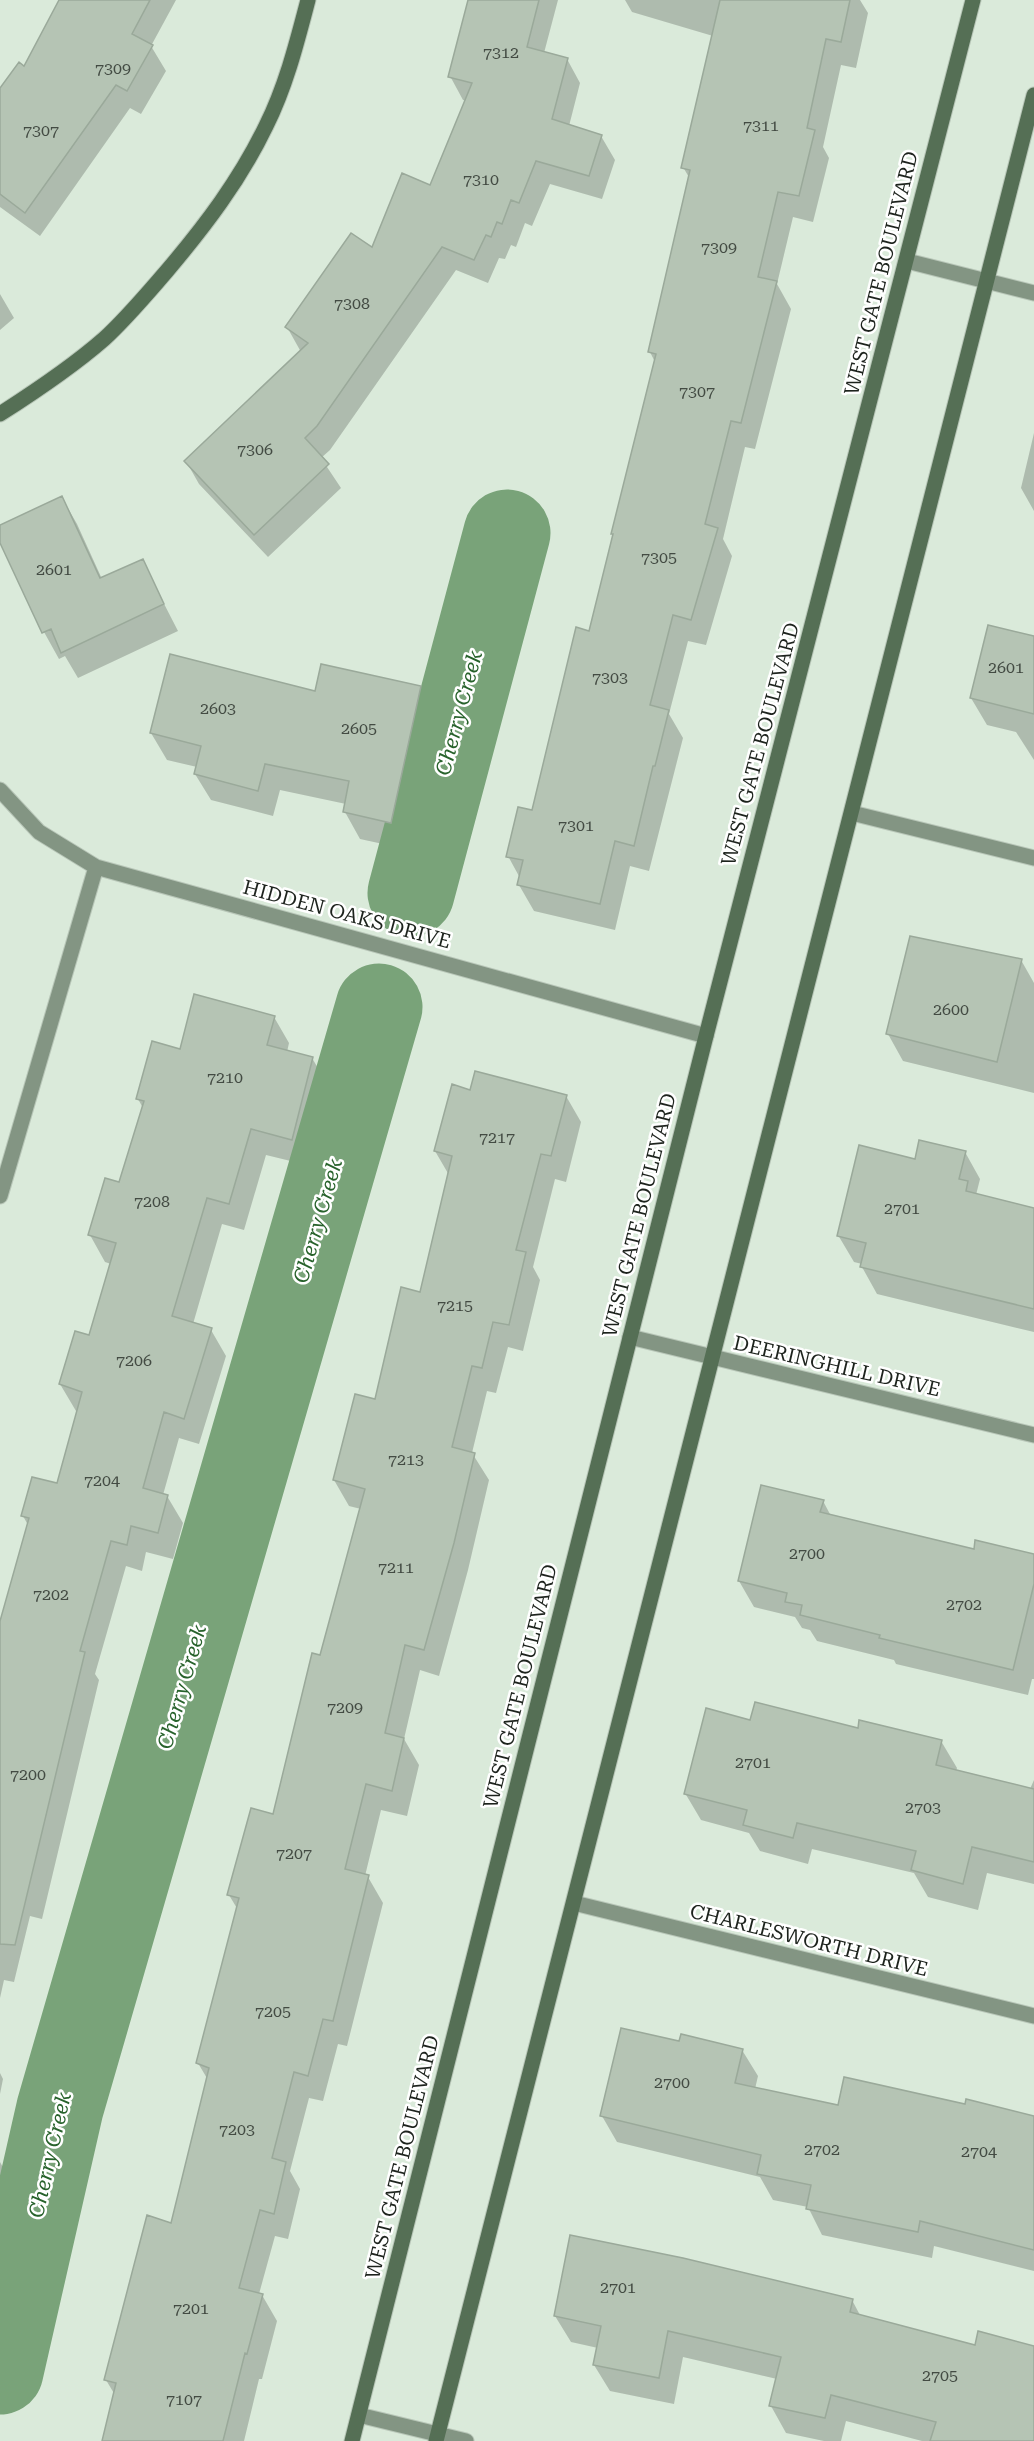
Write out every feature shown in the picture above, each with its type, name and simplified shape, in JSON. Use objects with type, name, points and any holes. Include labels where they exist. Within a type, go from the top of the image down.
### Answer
[{"type":"main road","points":[[0,414],[47,384],[104,339],[152,289],[206,225],[239,176],[267,124],[294,52],[308,0]]},
{"type":"main road","name":"WEST GATE BOULEVARD","points":[[352,2441],[706,1036],[907,261],[972,0]]},
{"type":"main road","points":[[437,2437],[1034,95]]},
{"type":"street","points":[[907,261],[1034,292]]},
{"type":"street","name":"HIDDEN OAKS DRIVE","points":[[0,790],[39,832],[96,867],[706,1036]]},
{"type":"street","points":[[852,813],[1034,858]]},
{"type":"street","points":[[0,1196],[96,867]]},
{"type":"street","name":"DEERINGHILL DRIVE","points":[[630,1337],[713,1359],[1034,1435]]},
{"type":"street","name":"CHARLESWORTH DRIVE","points":[[574,1903],[1034,2016]]},
{"type":"street","points":[[359,2415],[437,2437],[466,2441]]},
{"type":"building","points":[[59,0],[150,0],[132,34],[153,45],[127,91],[116,85],[25,213],[0,194],[0,88],[19,62],[24,66]]},
{"type":"building","points":[[468,0],[539,0],[527,47],[568,58],[552,119],[602,135],[589,176],[536,161],[519,203],[511,200],[502,224],[497,222],[491,237],[486,235],[474,260],[442,247],[317,426],[305,438],[329,464],[254,535],[184,461],[308,343],[285,327],[351,233],[372,247],[402,173],[430,185],[472,83],[448,77]]},
{"type":"building","points":[[720,0],[850,0],[841,42],[826,39],[807,128],[815,130],[799,196],[778,192],[758,277],[777,281],[741,423],[731,421],[705,524],[718,528],[691,620],[673,615],[650,705],[669,710],[655,766],[653,766],[634,846],[615,841],[600,904],[517,885],[523,860],[506,857],[518,807],[532,810],[576,627],[589,631],[656,354],[648,352],[690,170],[681,168]]},
{"type":"building","points":[[62,496],[100,578],[143,559],[164,604],[61,653],[51,629],[42,633],[0,543],[0,525]]},
{"type":"building","points":[[988,625],[1034,636],[1034,714],[970,698]]},
{"type":"building","points":[[170,654],[315,691],[321,664],[421,686],[391,823],[343,812],[349,781],[265,764],[258,791],[194,774],[201,746],[150,733]]},
{"type":"building","points":[[910,936],[1022,959],[997,1062],[886,1034]]},
{"type":"building","points":[[194,994],[275,1016],[267,1045],[313,1057],[292,1140],[251,1129],[229,1204],[207,1198],[172,1316],[212,1328],[184,1419],[164,1412],[143,1488],[168,1495],[158,1533],[131,1526],[127,1545],[111,1541],[80,1651],[85,1652],[15,1945],[0,1944],[0,1621],[29,1518],[21,1516],[32,1477],[57,1483],[82,1392],[59,1384],[75,1331],[89,1335],[116,1243],[88,1235],[105,1178],[119,1182],[144,1101],[136,1099],[152,1041],[180,1049]]},
{"type":"building","points":[[475,1071],[567,1095],[551,1156],[541,1154],[516,1250],[526,1252],[509,1325],[493,1322],[482,1368],[472,1366],[452,1447],[475,1453],[454,1543],[424,1650],[405,1645],[385,1733],[404,1738],[392,1791],[366,1784],[345,1869],[369,1875],[333,2021],[323,2019],[308,2076],[294,2072],[272,2158],[286,2162],[274,2214],[260,2210],[239,2288],[263,2294],[247,2354],[245,2353],[223,2441],[102,2441],[116,2383],[104,2380],[147,2215],[171,2223],[209,2068],[196,2063],[239,1898],[227,1895],[251,1808],[273,1814],[312,1653],[320,1655],[365,1489],[333,1480],[355,1394],[375,1399],[401,1287],[420,1292],[452,1156],[434,1151],[452,1084],[470,1090]]},
{"type":"building","points":[[919,1140],[966,1151],[959,1179],[968,1181],[966,1191],[1034,1208],[1034,1309],[860,1267],[866,1243],[837,1236],[859,1145],[915,1159]]},
{"type":"building","points":[[761,1485],[824,1500],[820,1512],[974,1549],[975,1540],[1034,1554],[1034,1584],[1013,1670],[879,1638],[880,1635],[800,1615],[802,1605],[785,1602],[787,1593],[738,1581]]},
{"type":"building","points":[[755,1702],[858,1728],[859,1720],[942,1740],[936,1765],[1034,1789],[1034,1862],[972,1847],[963,1884],[911,1870],[916,1851],[797,1823],[793,1838],[743,1825],[747,1810],[684,1794],[706,1708],[750,1720]]},
{"type":"building","points":[[621,2028],[679,2041],[681,2034],[743,2049],[735,2083],[838,2105],[844,2077],[965,2104],[966,2099],[1034,2116],[1034,2250],[920,2221],[918,2232],[806,2209],[811,2185],[757,2174],[761,2155],[600,2116]]},
{"type":"building","points":[[570,2235],[683,2258],[853,2299],[850,2312],[975,2345],[978,2331],[1034,2346],[1034,2441],[930,2441],[936,2422],[831,2395],[825,2418],[769,2406],[781,2357],[668,2331],[659,2378],[593,2365],[601,2326],[554,2316]]},
{"type":"waterway","name":"Cherry Creek","points":[[411,893],[507,533]]},
{"type":"waterway","name":"Cherry Creek","points":[[0,2371],[60,2108],[379,1007]]}]
